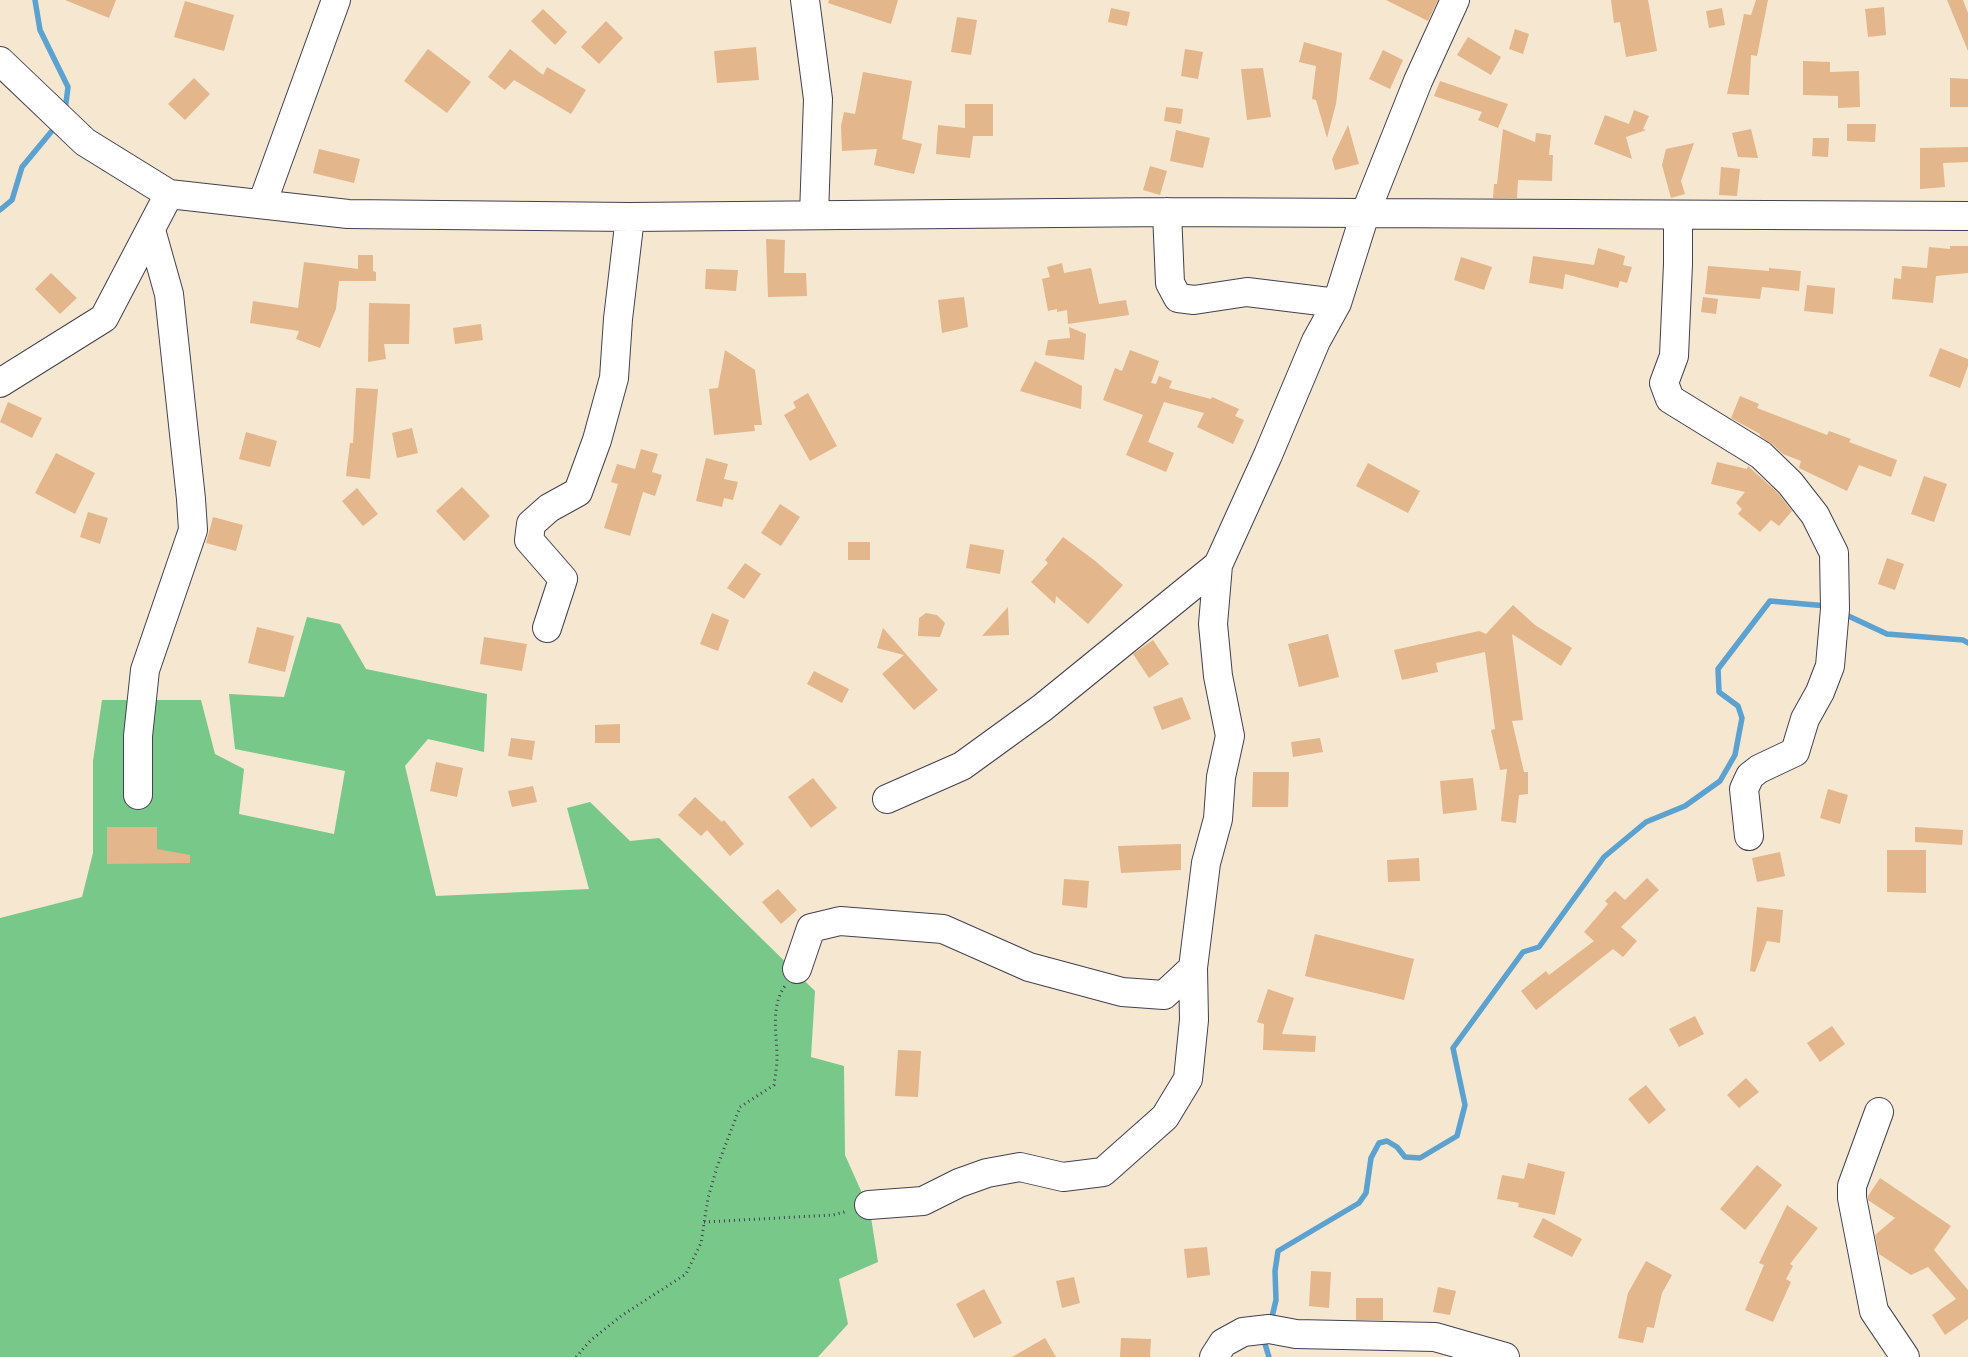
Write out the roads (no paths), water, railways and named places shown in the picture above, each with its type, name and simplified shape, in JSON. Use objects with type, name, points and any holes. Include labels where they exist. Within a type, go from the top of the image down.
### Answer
[{"type":"street","points":[[262,204],[336,0]]},
{"type":"street","points":[[805,0],[818,99],[814,215]]},
{"type":"street","points":[[869,1205],[923,1201],[959,1183],[986,1173],[1020,1167],[1063,1177],[1103,1172],[1165,1117],[1188,1079],[1194,1020],[1193,968],[1206,862],[1218,819],[1221,777],[1230,736],[1218,676],[1213,624],[1218,565],[1316,341],[1337,303],[1365,214],[1418,81],[1455,0]]},
{"type":"street","points":[[0,61],[85,142],[169,194],[348,214],[630,217],[1167,212],[1968,216]]},
{"type":"street","points":[[0,383],[104,318],[169,194]]},
{"type":"street","points":[[1167,212],[1170,283],[1178,298],[1194,300],[1247,292],[1337,303]]},
{"type":"street","points":[[1678,216],[1674,356],[1664,383],[1670,399],[1761,455],[1790,483],[1815,514],[1834,553],[1836,568],[1834,636],[1827,676],[1805,718],[1795,752],[1759,769],[1750,776],[1746,783],[1744,789],[1749,836]]},
{"type":"street","points":[[547,628],[563,579],[529,540],[532,524],[549,508],[578,492],[597,440],[614,378],[618,319],[630,217]]},
{"type":"street","points":[[138,796],[138,736],[146,670],[193,530],[169,294],[151,230]]},
{"type":"street","points":[[887,800],[962,766],[1042,708],[1218,565]]},
{"type":"street","points":[[797,969],[811,928],[840,921],[943,929],[1029,967],[1122,992],[1164,995],[1193,968]]},
{"type":"street","points":[[1880,1112],[1852,1186],[1852,1198],[1874,1311],[1904,1357]]},
{"type":"street","points":[[1214,1357],[1223,1343],[1243,1332],[1269,1329],[1296,1334],[1435,1337],[1505,1357]]},
{"type":"waterway","points":[[35,0],[40,30],[68,87],[65,111]]},
{"type":"waterway","points":[[0,210],[12,200],[22,167],[51,132]]},
{"type":"waterway","points":[[1271,1321],[1276,1300],[1275,1271],[1278,1251],[1359,1203],[1366,1193],[1371,1158],[1379,1143],[1387,1141],[1397,1147],[1405,1157],[1420,1158],[1457,1136],[1465,1105],[1453,1048],[1523,952],[1539,947],[1604,857],[1646,822],[1685,806],[1720,781],[1735,755],[1742,718],[1738,706],[1719,692],[1718,669],[1770,601],[1827,606]]},
{"type":"waterway","points":[[1842,613],[1887,634],[1963,640],[1968,643]]},
{"type":"waterway","points":[[1267,1337],[1265,1344],[1269,1357]]}]
